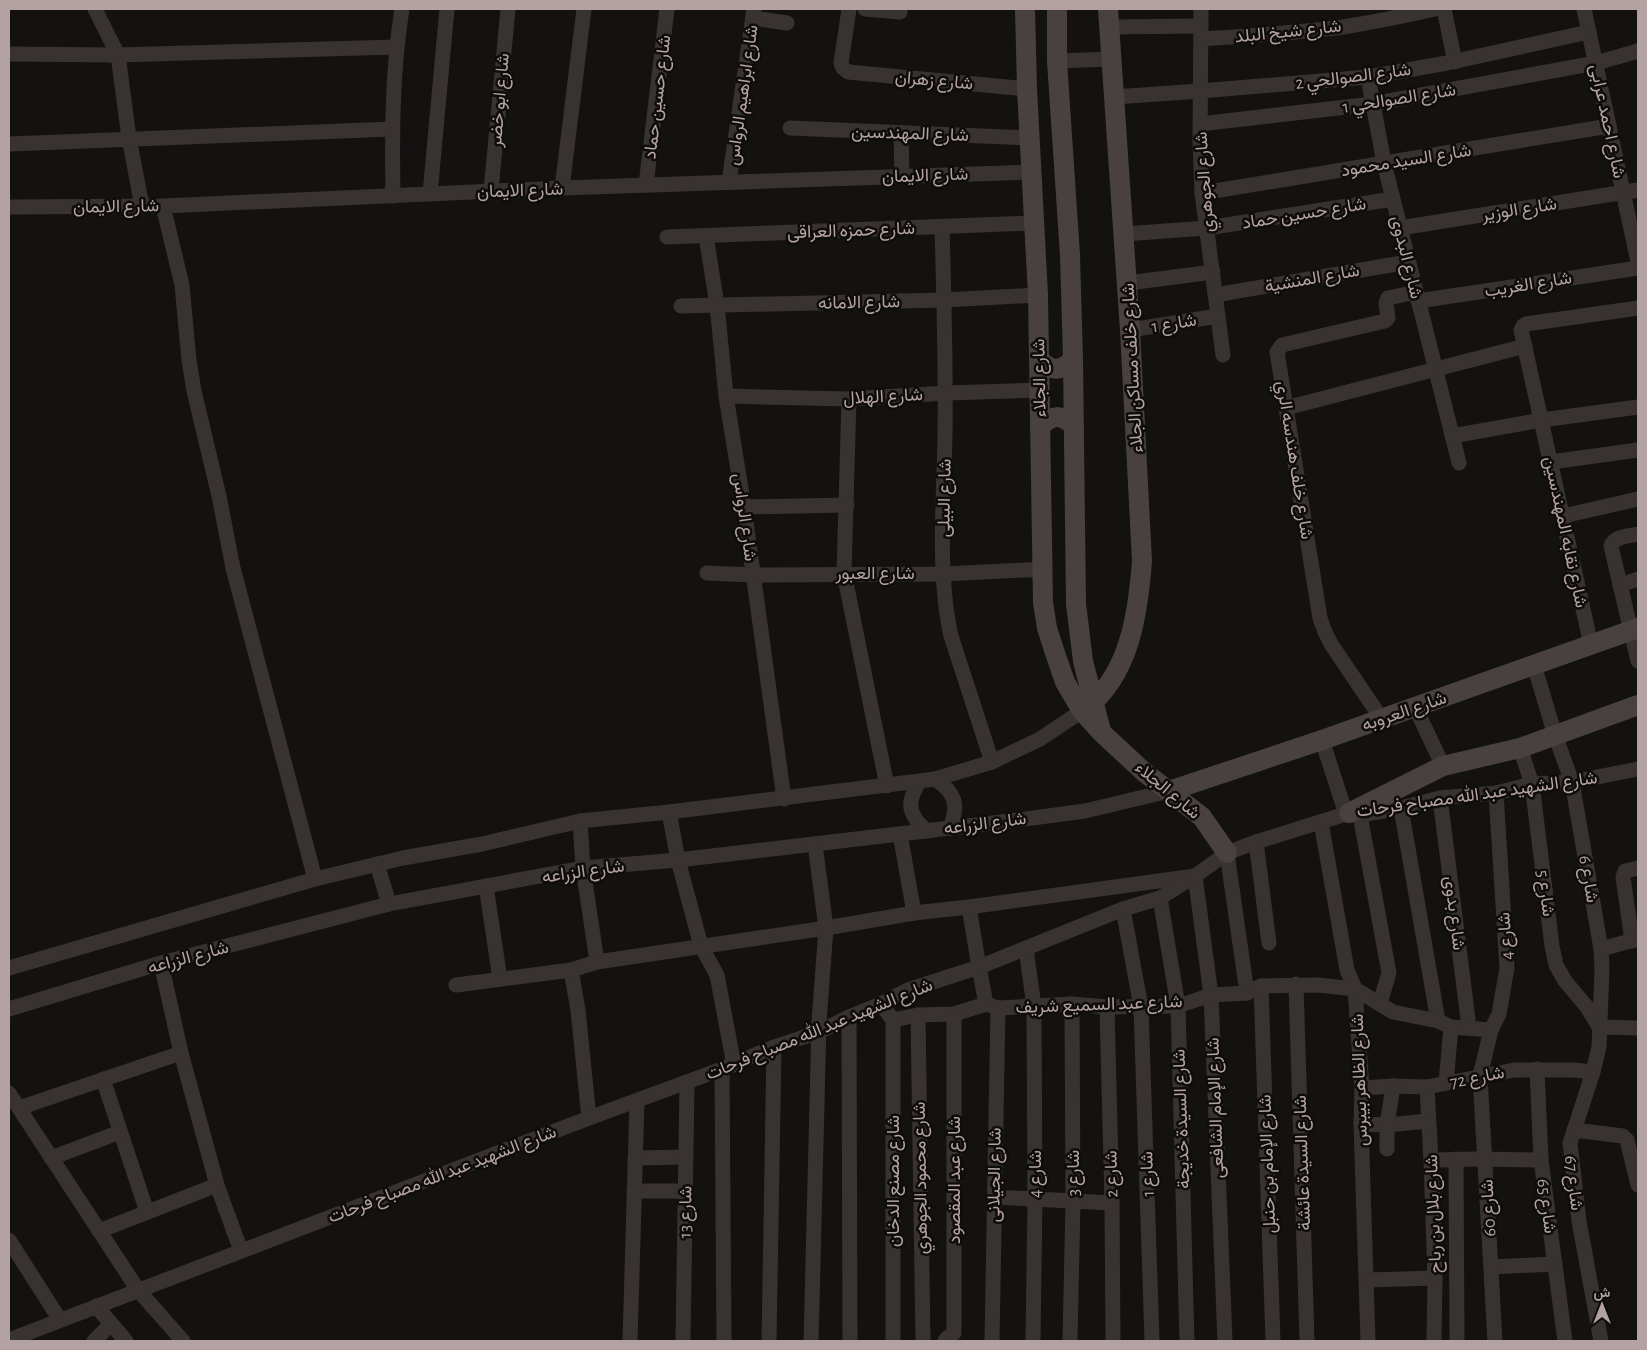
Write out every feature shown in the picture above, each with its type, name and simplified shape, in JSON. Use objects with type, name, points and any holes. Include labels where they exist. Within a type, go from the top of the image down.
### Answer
[{"type":"street","points":[[95,9],[118,54],[129,138],[142,206]]},
{"type":"street","points":[[393,196],[392,129],[396,47],[402,9]]},
{"type":"street","points":[[430,194],[446,9]]},
{"type":"street","name":"شارع ابو خضر","points":[[491,191],[508,9]]},
{"type":"street","points":[[562,188],[584,9]]},
{"type":"street","name":"شارع حسين حماد","points":[[646,185],[667,9]]},
{"type":"street","name":"شارع زهران","points":[[849,9],[841,63],[848,72],[1027,89]]},
{"type":"street","points":[[865,9],[900,12]]},
{"type":"street","name":"شارع الجلاء","points":[[1025,9],[1027,89],[1038,295],[1044,602],[1047,628],[1065,682],[1088,706],[1102,733],[1144,772],[1202,818],[1227,853]]},
{"type":"street","name":"شارع الجلاء","points":[[1056,9],[1057,60],[1070,255],[1076,604],[1088,706]]},
{"type":"street","name":"شارع الجوهري","points":[[1201,9],[1200,124],[1202,194],[1223,355]]},
{"type":"street","name":"شارع شيخ البلد","points":[[1108,18],[1201,33],[1296,32],[1390,19],[1434,9]]},
{"type":"street","points":[[1444,9],[1455,62]]},
{"type":"street","name":"شارع احمد عرابى","points":[[1584,9],[1609,126],[1631,191],[1638,262]]},
{"type":"street","points":[[754,14],[786,23]]},
{"type":"street","name":"شارع ابراهيم الرواس","points":[[729,182],[754,14]]},
{"type":"street","name":"شارع خلف مساكن الجلاء","points":[[1088,706],[1106,689],[1120,665],[1133,626],[1139,596],[1142,561],[1128,282],[1108,18]]},
{"type":"street","name":"شارع الصوالحي 2","points":[[1114,97],[1368,77],[1455,62],[1589,32]]},
{"type":"street","points":[[9,54],[118,54],[396,47]]},
{"type":"street","name":"شارع الصوالحي 1","points":[[1200,124],[1372,104],[1596,63],[1638,51]]},
{"type":"street","points":[[1057,60],[1111,59]]},
{"type":"street","name":"شارع البدوى","points":[[1368,77],[1384,163],[1459,463]]},
{"type":"street","name":"شارع السيد محمود","points":[[1202,194],[1609,126]]},
{"type":"street","name":"شارع المهندسين","points":[[790,128],[1030,138]]},
{"type":"street","points":[[9,144],[392,129]]},
{"type":"street","points":[[901,133],[902,176]]},
{"type":"street","name":"شارع الايمان","points":[[9,207],[163,206],[562,188],[1032,172]]},
{"type":"street","name":"شارع الوزير","points":[[1400,228],[1631,191]]},
{"type":"street","name":"شارع حسين حماد","points":[[1124,234],[1207,228],[1393,199]]},
{"type":"street","points":[[163,206],[182,285],[194,392],[219,496],[233,568],[315,879]]},
{"type":"street","name":"شارع حمزه العراقى","points":[[667,237],[1034,223]]},
{"type":"street","name":"شارع البيلى","points":[[942,227],[946,393],[943,574],[946,614],[951,636],[992,762]]},
{"type":"street","name":"شارع الرواس","points":[[706,236],[717,305],[726,396],[744,507],[784,799]]},
{"type":"street","name":"شارع المنشية","points":[[1216,295],[1408,262]]},
{"type":"street","name":"شارع الغريب","points":[[1417,297],[1638,268]]},
{"type":"street","points":[[1128,282],[1212,272]]},
{"type":"street","name":"شارع الامانه","points":[[681,306],[944,300],[1038,295]]},
{"type":"street","name":"شارع خلف هندسه الري","points":[[1381,718],[1325,632],[1320,618],[1277,355],[1282,346],[1385,321],[1388,318],[1387,299],[1417,297]]},
{"type":"street","name":"شارع نقابه المهندسين","points":[[1591,645],[1521,330],[1522,326],[1526,324],[1638,308]]},
{"type":"street","name":"شارع 1","points":[[1130,330],[1218,316]]},
{"type":"street","points":[[1286,408],[1525,346]]},
{"type":"street","points":[[1039,359],[1046,366],[1056,369],[1066,367],[1073,359]]},
{"type":"street","name":"شارع الهلال","points":[[726,396],[849,398],[1039,390]]},
{"type":"street","points":[[849,398],[844,573],[887,786]]},
{"type":"street","points":[[1452,436],[1542,420],[1638,407]]},
{"type":"street","points":[[1040,427],[1047,419],[1057,416],[1067,419],[1074,426]]},
{"type":"street","points":[[1551,462],[1638,450]]},
{"type":"street","points":[[1563,516],[1638,499]]},
{"type":"street","points":[[744,507],[847,504]]},
{"type":"street","points":[[1638,534],[1616,539],[1611,546],[1620,585],[1634,630],[1638,661]]},
{"type":"street","name":"شارع العبور","points":[[707,573],[753,575],[844,573],[943,574],[1044,569]]},
{"type":"street","points":[[1620,585],[1638,579]]},
{"type":"street","name":"شارع العروبه","points":[[1169,791],[1322,740],[1634,630]]},
{"type":"street","name":"شارع 6","points":[[1534,665],[1555,736],[1572,782],[1601,949],[1602,969],[1599,1027]]},
{"type":"street","points":[[1354,814],[1443,766],[1520,748],[1638,705]]},
{"type":"street","points":[[9,968],[315,879],[377,864],[482,844],[580,821],[784,799],[935,779],[992,762],[1040,739],[1088,706]]},
{"type":"street","points":[[1415,707],[1443,766]]},
{"type":"street","points":[[1322,740],[1344,808],[1354,814],[1389,973],[1380,1003]]},
{"type":"street","name":"شارع 5","points":[[1520,748],[1532,784],[1552,946],[1556,964],[1599,1027]]},
{"type":"street","name":"شارع الشهيد عبد الله مصباح فرحات","points":[[9,1340],[589,1118],[728,1067],[774,1046],[819,1032],[908,990],[978,967],[1123,909],[1160,898],[1227,853],[1256,842],[1354,814],[1401,808],[1440,798],[1496,793],[1532,784],[1572,782],[1638,770]]},
{"type":"street","points":[[935,779],[947,787],[954,800],[955,815],[950,828]]},
{"type":"street","points":[[918,782],[911,794],[910,809],[916,822],[927,831]]},
{"type":"street","name":"شارع الزراعه","points":[[9,1010],[161,963],[389,904],[583,868],[678,860],[1085,811],[1169,791]]},
{"type":"street","name":"شارع 4","points":[[1480,1076],[1491,1030],[1499,1014],[1508,968],[1496,793]]},
{"type":"street","name":"شارع بدوى","points":[[1440,798],[1470,1028]]},
{"type":"street","points":[[1401,808],[1444,1024],[1446,1083]]},
{"type":"street","points":[[668,812],[678,860],[701,946],[717,975],[728,1067],[724,1341]]},
{"type":"street","points":[[580,821],[583,868],[597,962]]},
{"type":"street","name":"شارع الظاهر بيبرس","points":[[1321,822],[1347,970],[1355,989],[1362,1088],[1361,1124],[1368,1341]]},
{"type":"street","points":[[900,834],[914,912]]},
{"type":"street","points":[[1256,842],[1269,943]]},
{"type":"street","points":[[811,1341],[819,1032],[826,928],[815,844]]},
{"type":"street","points":[[1227,853],[1247,993]]},
{"type":"street","points":[[377,864],[389,904]]},
{"type":"street","points":[[1601,949],[1635,940],[1623,877],[1625,871],[1638,868]]},
{"type":"street","points":[[456,985],[571,970],[597,962],[826,928],[914,912],[969,907],[1195,876]]},
{"type":"street","name":"شارع الإمام الشافعى","points":[[1195,876],[1210,994],[1225,1341]]},
{"type":"street","points":[[486,886],[500,979]]},
{"type":"street","name":"شارع السيدة خديجة","points":[[1160,898],[1178,1006],[1187,1341]]},
{"type":"street","name":"شارع الجيلانى","points":[[969,907],[978,967],[992,1006],[994,1197],[992,1341]]},
{"type":"street","name":"شارع 1","points":[[1123,909],[1141,1007],[1152,1341]]},
{"type":"street","name":"شارع 4","points":[[1026,949],[1034,1006],[1035,1198],[1033,1341]]},
{"type":"street","points":[[161,963],[181,1053],[217,1185],[240,1251]]},
{"type":"street","points":[[571,970],[578,1010],[589,1118]]},
{"type":"street","name":"شارع عبد السميع شريف","points":[[893,1020],[918,1015],[954,1014],[992,1006],[1072,1004],[1107,1007],[1178,1006],[1210,994],[1247,993],[1261,986],[1296,984],[1355,989]]},
{"type":"street","name":"شارع السيدة عائشة","points":[[1296,984],[1307,1341]]},
{"type":"street","name":"شارع الإمام بن حنبل","points":[[1261,986],[1273,1341]]},
{"type":"street","points":[[1355,989],[1394,1012],[1444,1024],[1491,1030]]},
{"type":"street","points":[[881,1004],[893,1020]]},
{"type":"street","name":"شارع 3","points":[[1070,1341],[1073,1201],[1072,1004]]},
{"type":"street","name":"شارع 2","points":[[1107,1007],[1113,1341]]},
{"type":"street","name":"شارع عبد المقصود","points":[[946,1341],[954,1333],[954,1014]]},
{"type":"street","name":"شارع محمود الجوهري","points":[[918,1015],[922,1341]]},
{"type":"street","points":[[849,1017],[850,1341]]},
{"type":"street","name":"شارع مصنع الدخان","points":[[893,1020],[893,1341]]},
{"type":"street","points":[[1599,1027],[1638,1028]]},
{"type":"street","name":"شارع 67","points":[[1599,1027],[1599,1047],[1593,1072],[1570,1143],[1571,1164],[1601,1341]]},
{"type":"street","points":[[770,1341],[774,1046]]},
{"type":"street","points":[[19,1108],[181,1053]]},
{"type":"street","name":"شارع 72","points":[[1362,1088],[1393,1086],[1427,1087],[1514,1070],[1537,1069],[1593,1072]]},
{"type":"street","name":"شارع 65","points":[[1537,1069],[1541,1160],[1565,1341]]},
{"type":"street","name":"شارع 60","points":[[1480,1076],[1495,1341]]},
{"type":"street","points":[[103,1080],[147,1212]]},
{"type":"street","name":"شارع 13","points":[[683,1341],[687,1082]]},
{"type":"street","points":[[1387,1150],[1387,1125],[1393,1086]]},
{"type":"street","name":"شارع بلال بن رباح","points":[[1427,1087],[1432,1161],[1435,1278],[1434,1341]]},
{"type":"street","points":[[9,1093],[138,1290],[183,1341]]},
{"type":"street","points":[[630,1341],[637,1101]]},
{"type":"street","points":[[1361,1124],[1387,1125],[1428,1122]]},
{"type":"street","points":[[1574,1130],[1623,1136],[1627,1140],[1638,1185]]},
{"type":"street","points":[[51,1158],[120,1132]]},
{"type":"street","points":[[635,1158],[686,1157]]},
{"type":"street","points":[[1432,1161],[1456,1159],[1541,1160]]},
{"type":"street","points":[[1456,1159],[1456,1341]]},
{"type":"street","points":[[99,1231],[217,1185]]},
{"type":"street","points":[[634,1191],[685,1192]]},
{"type":"street","points":[[994,1197],[1112,1203]]},
{"type":"street","points":[[9,1240],[60,1320]]},
{"type":"street","points":[[1491,1267],[1555,1264]]},
{"type":"street","points":[[1367,1280],[1435,1278]]},
{"type":"street","points":[[96,1306],[126,1341]]},
{"type":"street","points":[[94,1341],[111,1324]]}]
